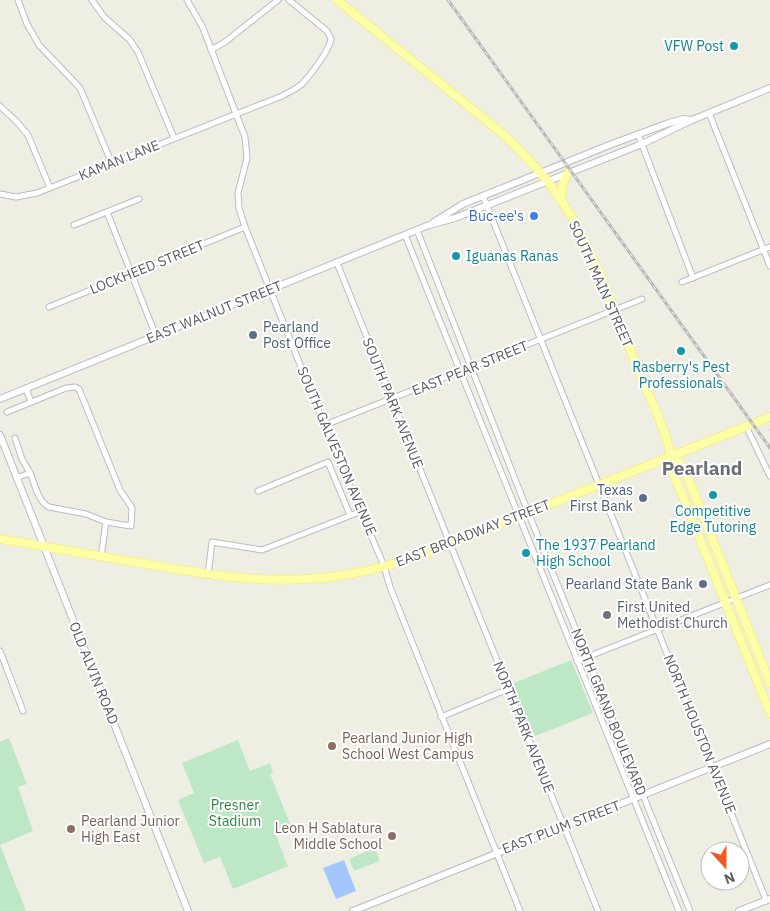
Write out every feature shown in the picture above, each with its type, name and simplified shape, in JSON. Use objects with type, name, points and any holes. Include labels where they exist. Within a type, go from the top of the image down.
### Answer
[{"type":"main road","name":"SOUTH MAIN STREET","points":[[337,0],[503,134],[526,156],[561,200],[592,258],[672,455]]},
{"type":"main road","points":[[561,200],[563,183],[568,173]]},
{"type":"main road","name":"EAST BROADWAY STREET","points":[[0,539],[208,575],[259,579],[300,579],[349,574],[412,558],[450,544],[770,416]]},
{"type":"main road","points":[[672,455],[684,468],[770,683]]},
{"type":"main road","points":[[672,455],[673,472],[770,713]]},
{"type":"street","points":[[18,0],[27,24],[39,45],[80,88],[112,164]]},
{"type":"street","points":[[92,0],[104,17],[129,39],[138,52],[174,138]]},
{"type":"street","name":"SOUTH GALVESTON AVENUE","points":[[186,0],[203,28],[245,137],[246,165],[238,193],[239,208],[245,227],[362,511],[441,717],[520,911]]},
{"type":"street","points":[[211,50],[225,42],[278,0]]},
{"type":"street","name":"KAMAN LANE","points":[[0,194],[23,196],[50,188],[282,96],[302,83],[332,39],[327,31],[289,0]]},
{"type":"street","points":[[692,120],[770,88]]},
{"type":"street","points":[[0,106],[28,135],[50,188]]},
{"type":"street","points":[[709,114],[770,266]]},
{"type":"street","name":"EAST WALNUT STREET","points":[[429,225],[463,204],[540,173],[638,134],[683,119],[692,120]]},
{"type":"street","name":"EAST WALNUT STREET","points":[[0,399],[429,225],[455,218],[642,144],[692,120]]},
{"type":"street","points":[[638,134],[693,278]]},
{"type":"street","name":"NORTH HOUSTON AVENUE","points":[[483,196],[768,899]]},
{"type":"street","points":[[74,225],[139,199]]},
{"type":"street","points":[[107,212],[156,336]]},
{"type":"street","name":"LOCKHEED STREET","points":[[48,306],[245,227]]},
{"type":"street","name":"NORTH GRAND BOULEVARD","points":[[417,230],[528,512],[690,911]]},
{"type":"street","name":"NORTH GRAND BOULEVARD","points":[[405,235],[679,911]]},
{"type":"street","points":[[682,282],[770,247]]},
{"type":"street","name":"SOUTH PARK AVENUE","points":[[337,262],[450,544]]},
{"type":"street","name":"EAST PEAR STREET","points":[[325,425],[642,299]]},
{"type":"street","points":[[7,412],[66,388],[74,386],[79,389],[120,490],[132,508],[131,526],[106,522],[86,514],[44,505],[22,459],[15,438]]},
{"type":"street","points":[[26,388],[31,402]]},
{"type":"street","points":[[746,426],[770,476]]},
{"type":"street","name":"OLD ALVIN ROAD","points":[[0,435],[188,911]]},
{"type":"street","points":[[258,491],[328,462],[350,515]]},
{"type":"street","points":[[16,478],[30,473]]},
{"type":"street","points":[[208,575],[212,542],[262,550],[362,511]]},
{"type":"street","points":[[101,557],[106,522]]},
{"type":"street","name":"NORTH PARK AVENUE","points":[[450,544],[598,911]]},
{"type":"street","points":[[578,661],[770,585]]},
{"type":"street","points":[[0,651],[2,661],[23,711]]},
{"type":"street","points":[[441,717],[508,689]]},
{"type":"street","name":"EAST PLUM STREET","points":[[353,911],[770,744]]},
{"type":"street","points":[[739,911],[768,899]]},
{"type":"green space","points":[[571,660],[593,713],[533,737],[511,684]]},
{"type":"green space","points":[[9,738],[27,784],[18,787],[33,831],[0,845],[0,742]]},
{"type":"green space","name":"Presner Stadium","points":[[238,740],[250,771],[270,763],[273,772],[270,774],[291,826],[275,833],[288,866],[233,889],[220,857],[204,863],[178,800],[194,793],[182,763]]},
{"type":"green space","points":[[0,845],[26,911],[0,911]]},
{"type":"green space","points":[[375,848],[380,861],[354,871],[349,859]]},
{"type":"water","points":[[344,860],[356,891],[336,899],[323,868]]},
{"type":"railway","points":[[448,0],[770,448]]},
{"type":"place","name":"VFW Post","points":[[734,46]]},
{"type":"place","name":"Buc-ee's","points":[[534,216]]},
{"type":"place","name":"Iguanas Ranas","points":[[456,256]]},
{"type":"place","name":"Pearland Post Office","points":[[253,335]]},
{"type":"place","name":"Rasberry's Pest Professionals","points":[[681,351]]},
{"type":"place","name":"Competitive Edge Tutoring","points":[[713,495]]},
{"type":"place","name":"Texas First Bank","points":[[643,498]]},
{"type":"place","name":"The 1937 Pearland High School","points":[[526,553]]},
{"type":"place","name":"Pearland State Bank","points":[[703,584]]},
{"type":"place","name":"First United Methodist Church","points":[[607,615]]},
{"type":"place","name":"Pearland Junior High School West Campus","points":[[332,746]]},
{"type":"place","name":"Pearland Junior High East","points":[[71,829]]},
{"type":"place","name":"Leon H Sablatura Middle School","points":[[392,836]]},
{"type":"district","name":"Pearland","points":[[702,468]]}]
